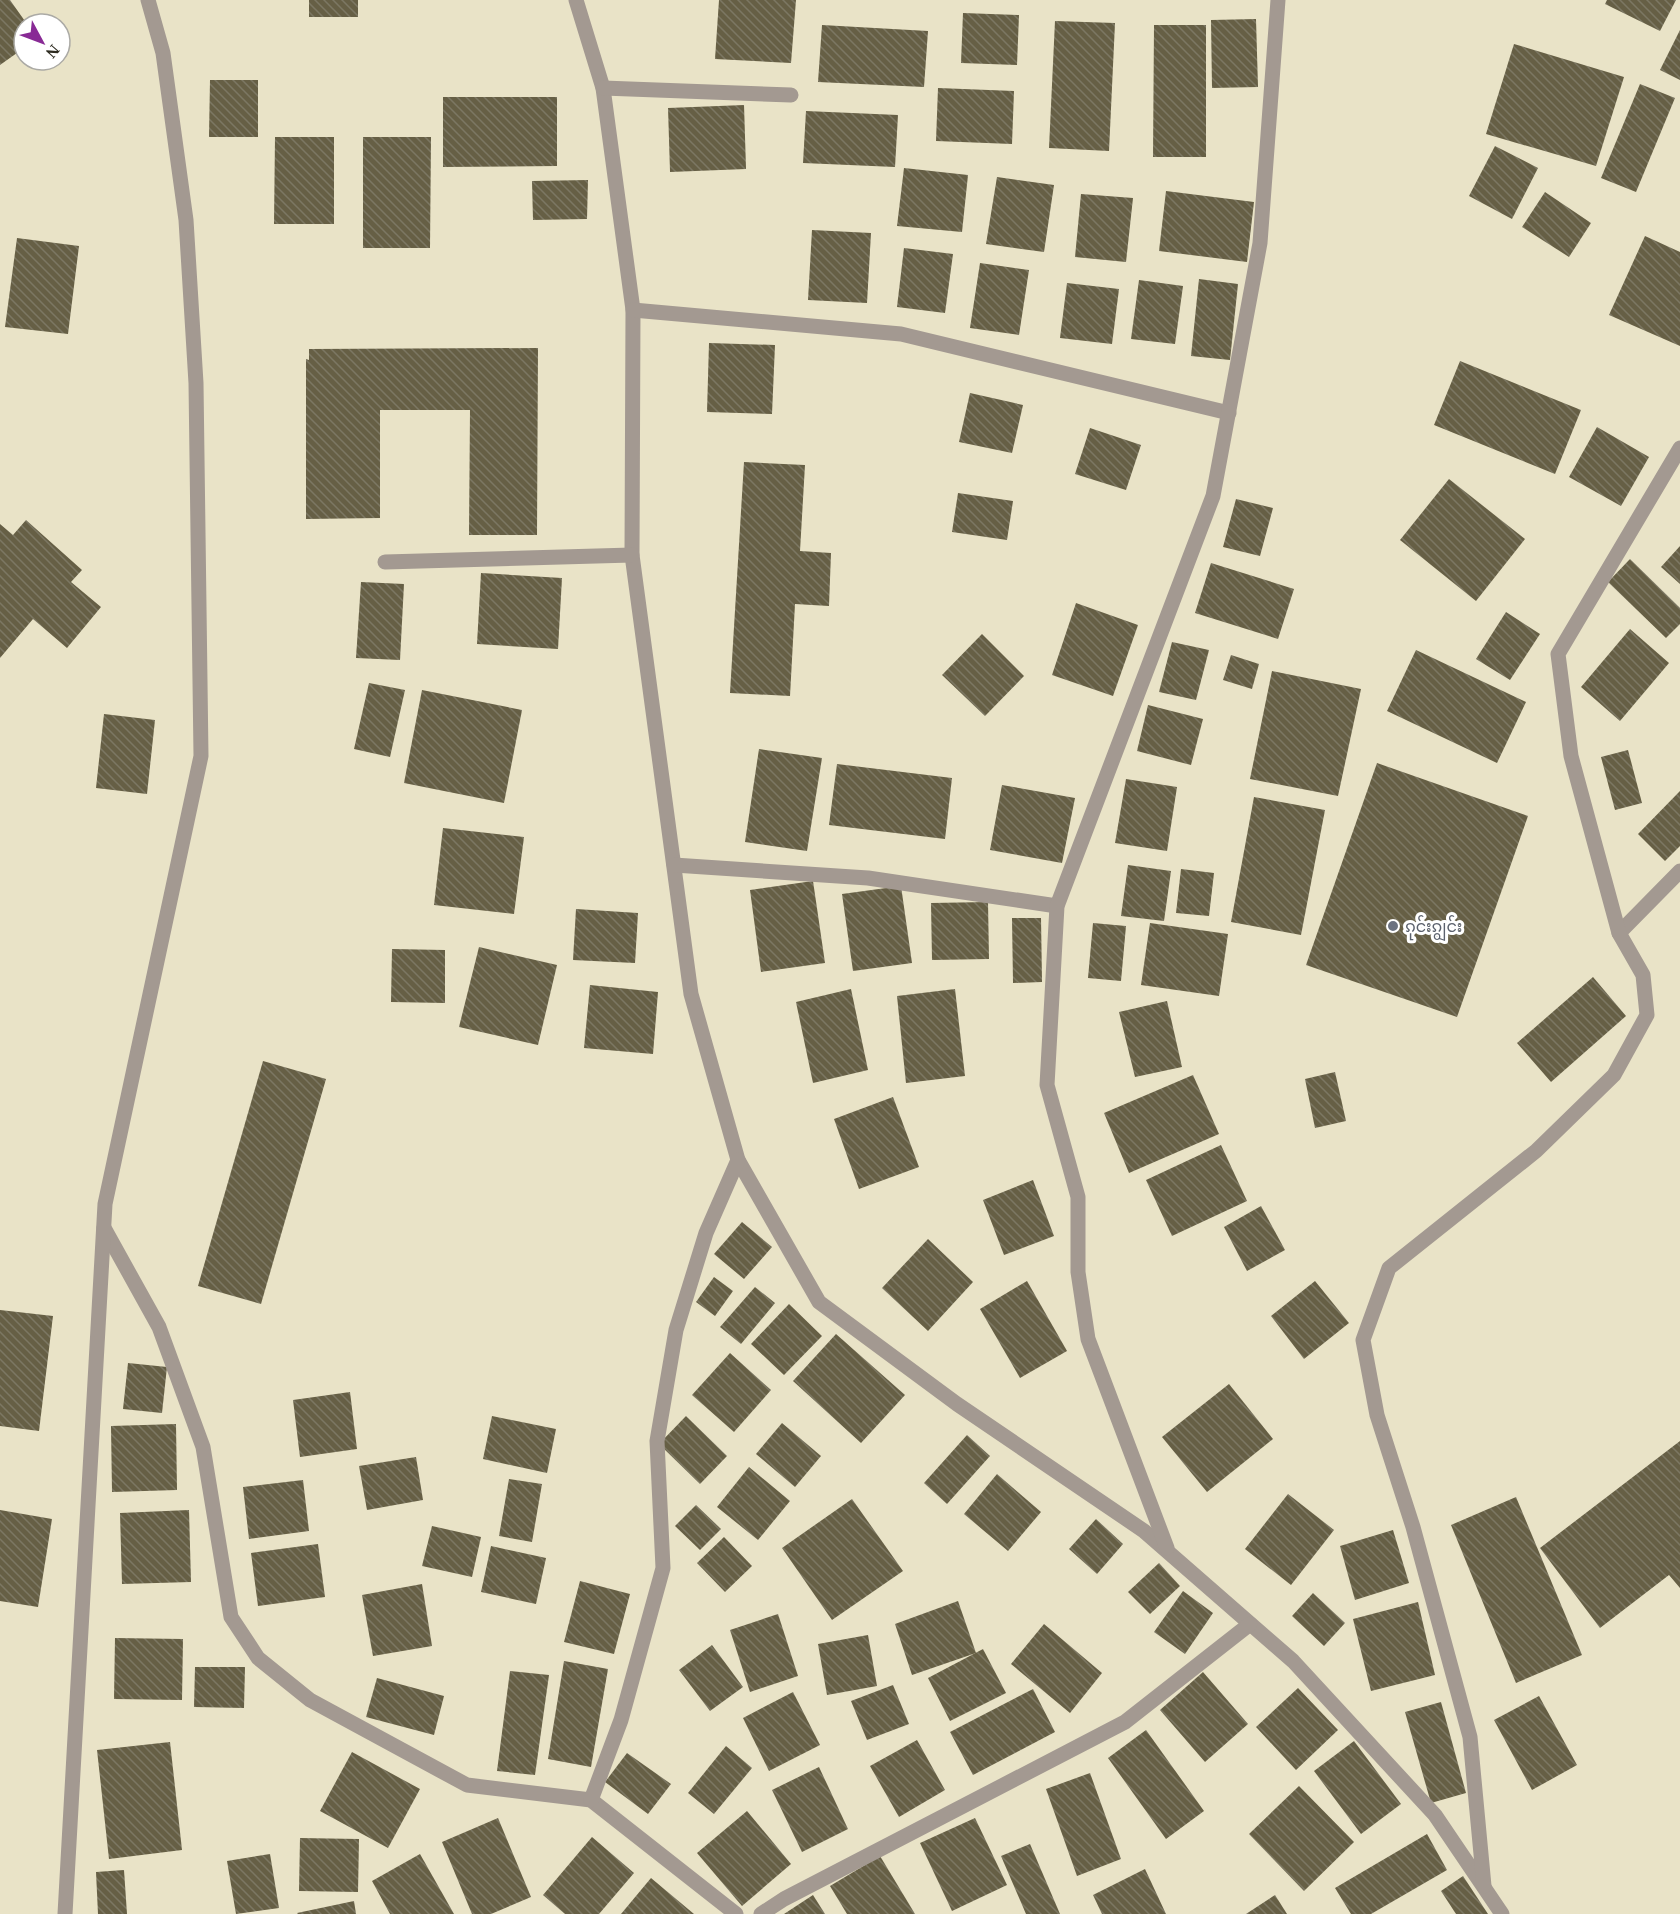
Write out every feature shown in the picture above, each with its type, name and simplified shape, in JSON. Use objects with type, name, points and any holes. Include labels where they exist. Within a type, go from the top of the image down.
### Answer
[{"type":"street","points":[[65,1914],[105,1204],[201,756],[196,383],[186,220],[163,53],[148,0]]},
{"type":"street","points":[[576,0],[603,88],[633,310],[632,555],[691,994],[738,1160],[819,1302],[957,1404],[1144,1531],[1293,1661],[1435,1815],[1503,1914]]},
{"type":"street","points":[[1169,1552],[1088,1339],[1078,1272],[1078,1197],[1047,1085],[1057,906],[1213,496],[1260,243],[1276,3]]},
{"type":"street","points":[[603,88],[791,95]]},
{"type":"street","points":[[633,310],[901,334],[1229,413]]},
{"type":"street","points":[[1484,1889],[1470,1737],[1413,1527],[1377,1415],[1363,1340],[1389,1268],[1536,1150],[1614,1075],[1647,1015],[1643,975],[1619,933],[1571,756],[1558,654],[1680,448]]},
{"type":"street","points":[[385,562],[632,555]]},
{"type":"street","points":[[674,865],[868,878],[1057,906]]},
{"type":"street","points":[[1619,933],[1680,871]]},
{"type":"street","points":[[591,1800],[621,1720],[663,1568],[657,1441],[676,1330],[706,1233],[738,1160]]},
{"type":"street","points":[[104,1228],[159,1327],[199,1436],[231,1617],[258,1658],[310,1700],[467,1785],[591,1800],[736,1914]]},
{"type":"street","points":[[761,1914],[784,1899],[1125,1722],[1250,1624]]},
{"type":"building","points":[[0,0],[10,0],[18,12],[12,12],[12,56],[0,65]]},
{"type":"building","points":[[309,0],[358,0],[358,17],[309,17]]},
{"type":"building","points":[[719,0],[796,0],[791,63],[715,59]]},
{"type":"building","points":[[1607,0],[1676,0],[1660,31],[1605,4]]},
{"type":"building","points":[[963,13],[1019,15],[1017,65],[961,63]]},
{"type":"building","points":[[1256,19],[1258,87],[1212,88],[1211,20]]},
{"type":"building","points":[[1055,21],[1115,23],[1109,151],[1049,148]]},
{"type":"building","points":[[822,25],[928,31],[924,87],[818,82]]},
{"type":"building","points":[[1154,25],[1206,25],[1206,157],[1153,157]]},
{"type":"building","points":[[1680,30],[1680,80],[1660,70]]},
{"type":"building","points":[[1514,44],[1624,77],[1596,166],[1486,134]]},
{"type":"building","points":[[210,80],[258,80],[258,137],[209,137]]},
{"type":"building","points":[[1640,84],[1675,98],[1636,192],[1601,178]]},
{"type":"building","points":[[938,88],[1014,91],[1012,144],[936,141]]},
{"type":"building","points":[[443,97],[557,97],[557,166],[443,167]]},
{"type":"building","points":[[744,105],[746,169],[670,172],[668,108]]},
{"type":"building","points":[[806,111],[898,115],[895,167],[803,163]]},
{"type":"building","points":[[275,137],[334,137],[334,224],[274,224]]},
{"type":"building","points":[[363,137],[431,137],[430,248],[363,248]]},
{"type":"building","points":[[1495,146],[1538,168],[1512,219],[1469,196]]},
{"type":"building","points":[[904,168],[968,175],[962,232],[897,226]]},
{"type":"building","points":[[997,177],[1054,185],[1044,252],[986,244]]},
{"type":"building","points":[[588,180],[587,219],[533,220],[532,181]]},
{"type":"building","points":[[1166,191],[1254,202],[1247,262],[1159,251]]},
{"type":"building","points":[[1545,192],[1591,223],[1569,257],[1522,227]]},
{"type":"building","points":[[1081,194],[1133,198],[1126,262],[1075,257]]},
{"type":"building","points":[[812,230],[871,233],[867,303],[808,300]]},
{"type":"building","points":[[1645,236],[1680,252],[1680,346],[1609,315]]},
{"type":"building","points":[[17,238],[79,246],[68,334],[5,327]]},
{"type":"building","points":[[904,248],[953,254],[945,313],[897,307]]},
{"type":"building","points":[[980,263],[1029,270],[1019,335],[970,328]]},
{"type":"building","points":[[1199,279],[1238,284],[1230,360],[1191,356]]},
{"type":"building","points":[[1139,280],[1183,286],[1175,344],[1131,339]]},
{"type":"building","points":[[1067,283],[1119,289],[1112,344],[1060,338]]},
{"type":"building","points":[[709,343],[775,345],[772,414],[707,412]]},
{"type":"building","points":[[538,348],[537,535],[469,535],[470,410],[380,410],[380,518],[306,519],[306,359],[309,360],[309,349]]},
{"type":"building","points":[[1460,361],[1581,410],[1555,474],[1434,425]]},
{"type":"building","points":[[970,393],[1023,405],[1012,453],[959,442]]},
{"type":"building","points":[[1597,427],[1649,457],[1621,506],[1569,477]]},
{"type":"building","points":[[1090,428],[1141,445],[1126,490],[1075,474]]},
{"type":"building","points":[[744,462],[805,465],[800,551],[831,553],[829,606],[795,604],[790,696],[730,693]]},
{"type":"building","points":[[1449,479],[1525,539],[1476,601],[1400,540]]},
{"type":"building","points":[[958,493],[1013,501],[1007,540],[952,532]]},
{"type":"building","points":[[1236,499],[1273,508],[1260,556],[1223,547]]},
{"type":"building","points":[[26,520],[82,570],[71,582],[101,607],[67,648],[33,619],[0,658],[0,524],[13,535]]},
{"type":"building","points":[[1680,546],[1680,584],[1661,567]]},
{"type":"building","points":[[1630,559],[1680,608],[1680,624],[1666,638],[1608,582]]},
{"type":"building","points":[[1211,563],[1294,589],[1278,639],[1195,613]]},
{"type":"building","points":[[481,573],[562,578],[558,649],[477,644]]},
{"type":"building","points":[[361,582],[404,584],[400,660],[356,658]]},
{"type":"building","points":[[1076,603],[1138,625],[1113,696],[1052,675]]},
{"type":"building","points":[[1506,612],[1540,634],[1510,680],[1476,659]]},
{"type":"building","points":[[1630,629],[1669,663],[1620,721],[1581,687]]},
{"type":"building","points":[[982,634],[1024,676],[985,716],[942,675]]},
{"type":"building","points":[[1172,642],[1209,650],[1196,700],[1159,692]]},
{"type":"building","points":[[1416,650],[1526,702],[1497,763],[1387,711]]},
{"type":"building","points":[[1231,655],[1259,664],[1252,689],[1223,680]]},
{"type":"building","points":[[1272,671],[1361,689],[1338,796],[1250,779]]},
{"type":"building","points":[[369,683],[405,690],[390,757],[354,749]]},
{"type":"building","points":[[422,690],[522,710],[504,803],[404,783]]},
{"type":"building","points":[[1148,705],[1203,719],[1191,765],[1137,751]]},
{"type":"building","points":[[104,714],[155,720],[147,794],[96,788]]},
{"type":"building","points":[[759,749],[822,758],[807,851],[745,842]]},
{"type":"building","points":[[1628,750],[1642,803],[1615,810],[1601,757]]},
{"type":"building","points":[[1377,763],[1528,816],[1457,1017],[1306,965]]},
{"type":"building","points":[[837,764],[952,778],[945,839],[829,825]]},
{"type":"building","points":[[1126,779],[1177,787],[1167,851],[1115,843]]},
{"type":"building","points":[[1002,785],[1075,798],[1062,863],[990,850]]},
{"type":"building","points":[[1680,791],[1680,846],[1665,861],[1638,834]]},
{"type":"building","points":[[1254,797],[1325,810],[1301,935],[1231,922]]},
{"type":"building","points":[[443,828],[524,837],[514,914],[434,905]]},
{"type":"building","points":[[1128,865],[1171,871],[1164,921],[1121,916]]},
{"type":"building","points":[[1181,869],[1214,873],[1209,916],[1176,913]]},
{"type":"building","points":[[813,881],[825,963],[761,972],[750,890]]},
{"type":"building","points":[[901,886],[912,963],[853,971],[842,894]]},
{"type":"building","points":[[988,902],[989,959],[932,960],[931,903]]},
{"type":"building","points":[[576,909],[638,913],[635,963],[573,960]]},
{"type":"building","points":[[1012,918],[1041,918],[1042,982],[1013,983]]},
{"type":"building","points":[[1093,923],[1126,926],[1121,981],[1088,978]]},
{"type":"building","points":[[1150,923],[1228,934],[1219,996],[1141,985]]},
{"type":"building","points":[[479,947],[557,965],[538,1045],[459,1027]]},
{"type":"building","points":[[392,949],[445,950],[445,1003],[391,1002]]},
{"type":"building","points":[[1593,977],[1626,1016],[1551,1082],[1517,1043]]},
{"type":"building","points":[[590,985],[658,992],[653,1054],[584,1048]]},
{"type":"building","points":[[851,989],[868,1070],[813,1083],[796,1002]]},
{"type":"building","points":[[955,989],[965,1076],[906,1083],[897,996]]},
{"type":"building","points":[[1167,1001],[1182,1067],[1135,1077],[1119,1012]]},
{"type":"building","points":[[263,1061],[326,1079],[261,1304],[198,1286]]},
{"type":"building","points":[[1335,1072],[1346,1121],[1315,1128],[1305,1079]]},
{"type":"building","points":[[1193,1075],[1219,1134],[1129,1173],[1104,1113]]},
{"type":"building","points":[[893,1097],[919,1167],[859,1189],[834,1119]]},
{"type":"building","points":[[1221,1145],[1247,1201],[1172,1236],[1146,1180]]},
{"type":"building","points":[[1033,1180],[1054,1236],[1004,1255],[983,1200]]},
{"type":"building","points":[[1261,1206],[1285,1250],[1247,1271],[1224,1227]]},
{"type":"building","points":[[742,1222],[772,1247],[744,1279],[714,1254]]},
{"type":"building","points":[[928,1239],[973,1282],[928,1331],[882,1288]]},
{"type":"building","points":[[714,1277],[733,1291],[715,1316],[696,1302]]},
{"type":"building","points":[[1027,1281],[1067,1351],[1020,1378],[980,1309]]},
{"type":"building","points":[[1315,1281],[1349,1323],[1304,1359],[1271,1316]]},
{"type":"building","points":[[755,1287],[775,1303],[741,1344],[720,1327]]},
{"type":"building","points":[[789,1304],[822,1336],[784,1375],[751,1344]]},
{"type":"building","points":[[0,1310],[53,1316],[39,1431],[0,1426]]},
{"type":"building","points":[[836,1334],[905,1395],[861,1443],[793,1381]]},
{"type":"building","points":[[730,1353],[771,1390],[734,1432],[692,1395]]},
{"type":"building","points":[[128,1363],[167,1367],[162,1413],[123,1409]]},
{"type":"building","points":[[1229,1384],[1273,1439],[1207,1492],[1162,1437]]},
{"type":"building","points":[[350,1392],[357,1449],[300,1457],[293,1400]]},
{"type":"building","points":[[492,1416],[556,1429],[547,1473],[483,1459]]},
{"type":"building","points":[[686,1416],[727,1456],[700,1484],[659,1444]]},
{"type":"building","points":[[782,1423],[821,1456],[795,1487],[756,1454]]},
{"type":"building","points":[[176,1424],[177,1490],[112,1492],[111,1426]]},
{"type":"building","points":[[967,1435],[990,1456],[947,1504],[924,1483]]},
{"type":"building","points":[[1680,1441],[1680,1588],[1669,1575],[1600,1628],[1540,1548]]},
{"type":"building","points":[[416,1457],[423,1500],[367,1510],[359,1466]]},
{"type":"building","points":[[749,1467],[790,1501],[758,1540],[717,1507]]},
{"type":"building","points":[[997,1474],[1041,1512],[1008,1551],[964,1514]]},
{"type":"building","points":[[509,1479],[542,1484],[532,1542],[499,1536]]},
{"type":"building","points":[[303,1480],[309,1531],[249,1539],[243,1487]]},
{"type":"building","points":[[1288,1494],[1334,1530],[1291,1585],[1245,1549]]},
{"type":"building","points":[[1516,1497],[1582,1655],[1516,1683],[1451,1525]]},
{"type":"building","points":[[852,1499],[903,1571],[832,1620],[782,1548]]},
{"type":"building","points":[[696,1505],[721,1529],[700,1550],[675,1526]]},
{"type":"building","points":[[0,1510],[52,1519],[38,1607],[0,1601]]},
{"type":"building","points":[[189,1510],[191,1582],[122,1584],[120,1513]]},
{"type":"building","points":[[1096,1519],[1123,1544],[1097,1574],[1069,1549]]},
{"type":"building","points":[[432,1526],[481,1537],[472,1577],[422,1566]]},
{"type":"building","points":[[1393,1530],[1409,1583],[1355,1600],[1340,1546]]},
{"type":"building","points":[[724,1537],[752,1566],[725,1592],[697,1563]]},
{"type":"building","points":[[318,1544],[325,1597],[258,1606],[251,1553]]},
{"type":"building","points":[[491,1546],[546,1558],[536,1604],[481,1592]]},
{"type":"building","points":[[1159,1563],[1180,1586],[1150,1614],[1128,1592]]},
{"type":"building","points":[[580,1581],[630,1594],[614,1654],[564,1642]]},
{"type":"building","points":[[422,1584],[432,1646],[373,1656],[362,1595]]},
{"type":"building","points":[[1183,1591],[1213,1613],[1185,1654],[1154,1632]]},
{"type":"building","points":[[1313,1593],[1345,1623],[1324,1646],[1292,1616]]},
{"type":"building","points":[[958,1601],[976,1653],[912,1675],[895,1624]]},
{"type":"building","points":[[1418,1602],[1435,1675],[1371,1691],[1353,1619]]},
{"type":"building","points":[[778,1614],[798,1676],[750,1692],[730,1630]]},
{"type":"building","points":[[1044,1624],[1102,1673],[1070,1713],[1011,1664]]},
{"type":"building","points":[[868,1635],[877,1686],[827,1695],[818,1644]]},
{"type":"building","points":[[115,1638],[183,1639],[182,1700],[114,1699]]},
{"type":"building","points":[[712,1645],[743,1687],[710,1711],[679,1670]]},
{"type":"building","points":[[983,1649],[1006,1693],[950,1721],[928,1678]]},
{"type":"building","points":[[564,1661],[608,1669],[591,1767],[548,1759]]},
{"type":"building","points":[[195,1667],[245,1667],[244,1708],[194,1707]]},
{"type":"building","points":[[510,1671],[549,1675],[535,1775],[497,1771]]},
{"type":"building","points":[[1203,1672],[1248,1724],[1205,1762],[1160,1710]]},
{"type":"building","points":[[377,1678],[444,1696],[434,1735],[366,1717]]},
{"type":"building","points":[[893,1685],[909,1724],[867,1740],[851,1701]]},
{"type":"building","points":[[1298,1688],[1338,1730],[1296,1770],[1256,1727]]},
{"type":"building","points":[[1033,1689],[1055,1732],[973,1775],[950,1732]]},
{"type":"building","points":[[793,1692],[820,1745],[769,1771],[743,1718]]},
{"type":"building","points":[[1539,1696],[1577,1765],[1532,1790],[1494,1720]]},
{"type":"building","points":[[1441,1702],[1466,1793],[1431,1803],[1405,1712]]},
{"type":"building","points":[[1146,1730],[1204,1811],[1166,1839],[1108,1758]]},
{"type":"building","points":[[917,1740],[945,1790],[899,1817],[870,1766]]},
{"type":"building","points":[[1354,1741],[1401,1804],[1361,1834],[1314,1771]]},
{"type":"building","points":[[170,1742],[182,1850],[109,1859],[97,1750]]},
{"type":"building","points":[[726,1746],[752,1768],[714,1814],[688,1793]]},
{"type":"building","points":[[352,1752],[420,1789],[388,1848],[320,1811]]},
{"type":"building","points":[[627,1753],[671,1784],[648,1814],[605,1782]]},
{"type":"building","points":[[819,1767],[848,1829],[802,1852],[772,1790]]},
{"type":"building","points":[[1090,1773],[1121,1859],[1077,1876],[1046,1789]]},
{"type":"building","points":[[1299,1786],[1354,1842],[1304,1891],[1249,1834]]},
{"type":"building","points":[[747,1811],[791,1864],[742,1906],[697,1853]]},
{"type":"building","points":[[498,1818],[531,1897],[491,1914],[472,1914],[442,1842]]},
{"type":"building","points":[[975,1818],[1007,1885],[952,1911],[920,1843]]},
{"type":"building","points":[[1427,1834],[1447,1870],[1371,1914],[1351,1914],[1335,1888]]},
{"type":"building","points":[[592,1837],[634,1873],[599,1914],[565,1914],[543,1895]]},
{"type":"building","points":[[300,1838],[359,1839],[358,1892],[299,1891]]},
{"type":"building","points":[[1030,1844],[1060,1914],[1026,1914],[1001,1856]]},
{"type":"building","points":[[270,1854],[279,1908],[236,1914],[227,1861]]},
{"type":"building","points":[[420,1854],[454,1914],[390,1914],[372,1881]]},
{"type":"building","points":[[880,1856],[915,1914],[847,1914],[830,1886]]},
{"type":"building","points":[[1145,1869],[1166,1914],[1102,1914],[1093,1895]]},
{"type":"building","points":[[124,1870],[127,1914],[98,1914],[96,1872]]},
{"type":"building","points":[[1463,1876],[1488,1914],[1456,1914],[1441,1891]]},
{"type":"building","points":[[651,1878],[694,1914],[621,1914]]},
{"type":"building","points":[[813,1895],[825,1914],[784,1914]]},
{"type":"building","points":[[1275,1895],[1287,1914],[1246,1914]]},
{"type":"building","points":[[354,1901],[356,1914],[297,1913]]},
{"type":"place","name":"ၵုင်းၵျွင်း","points":[[1393,926]]}]
